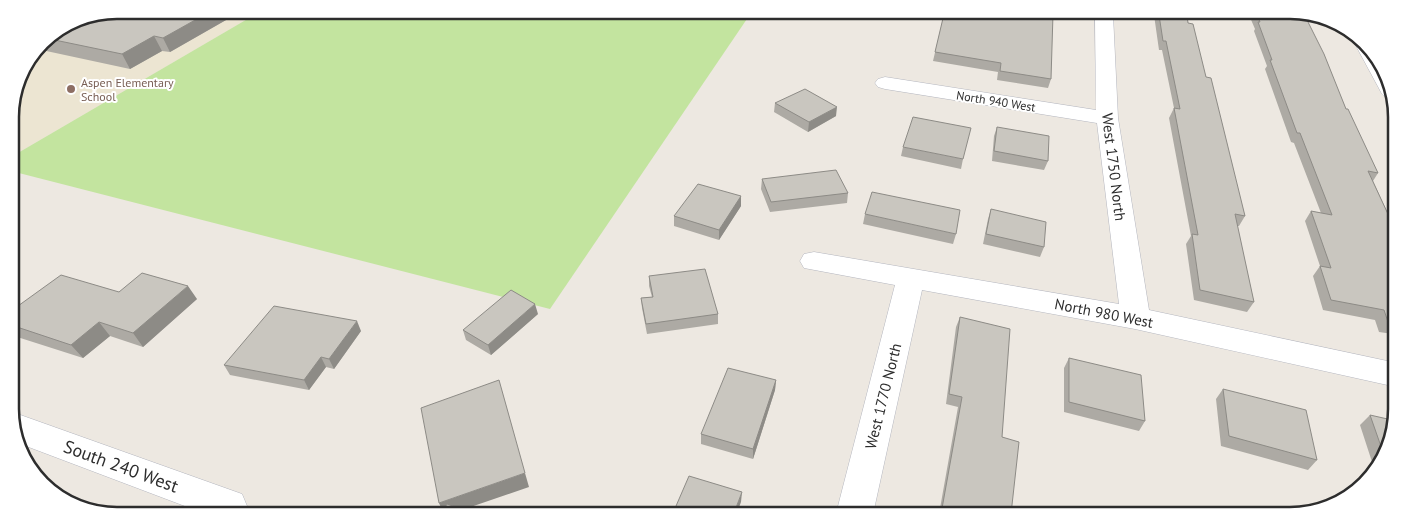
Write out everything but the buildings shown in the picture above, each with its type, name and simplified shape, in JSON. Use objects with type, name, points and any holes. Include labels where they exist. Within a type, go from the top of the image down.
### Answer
[{"type":"street","name":"West 1750 North","points":[[1104,19],[1107,118],[1135,318]]},
{"type":"street","name":"North 940 West","points":[[885,83],[1107,118]]},
{"type":"street","name":"North 980 West","points":[[814,261],[1135,318],[1388,373]]},
{"type":"street","name":"West 1770 North","points":[[856,507],[911,278]]},
{"type":"street","name":"South 240 West","points":[[21,429],[224,507]]},
{"type":"shaded area","name":"Aspen Elementary School","points":[[110,19],[247,19],[19,152],[19,110],[26,79],[47,47],[62,35],[91,22]]},
{"type":"green space","points":[[247,19],[747,19],[550,309],[19,173],[19,152]]},
{"type":"place","name":"Aspen Elementary School","points":[[71,89]]}]
